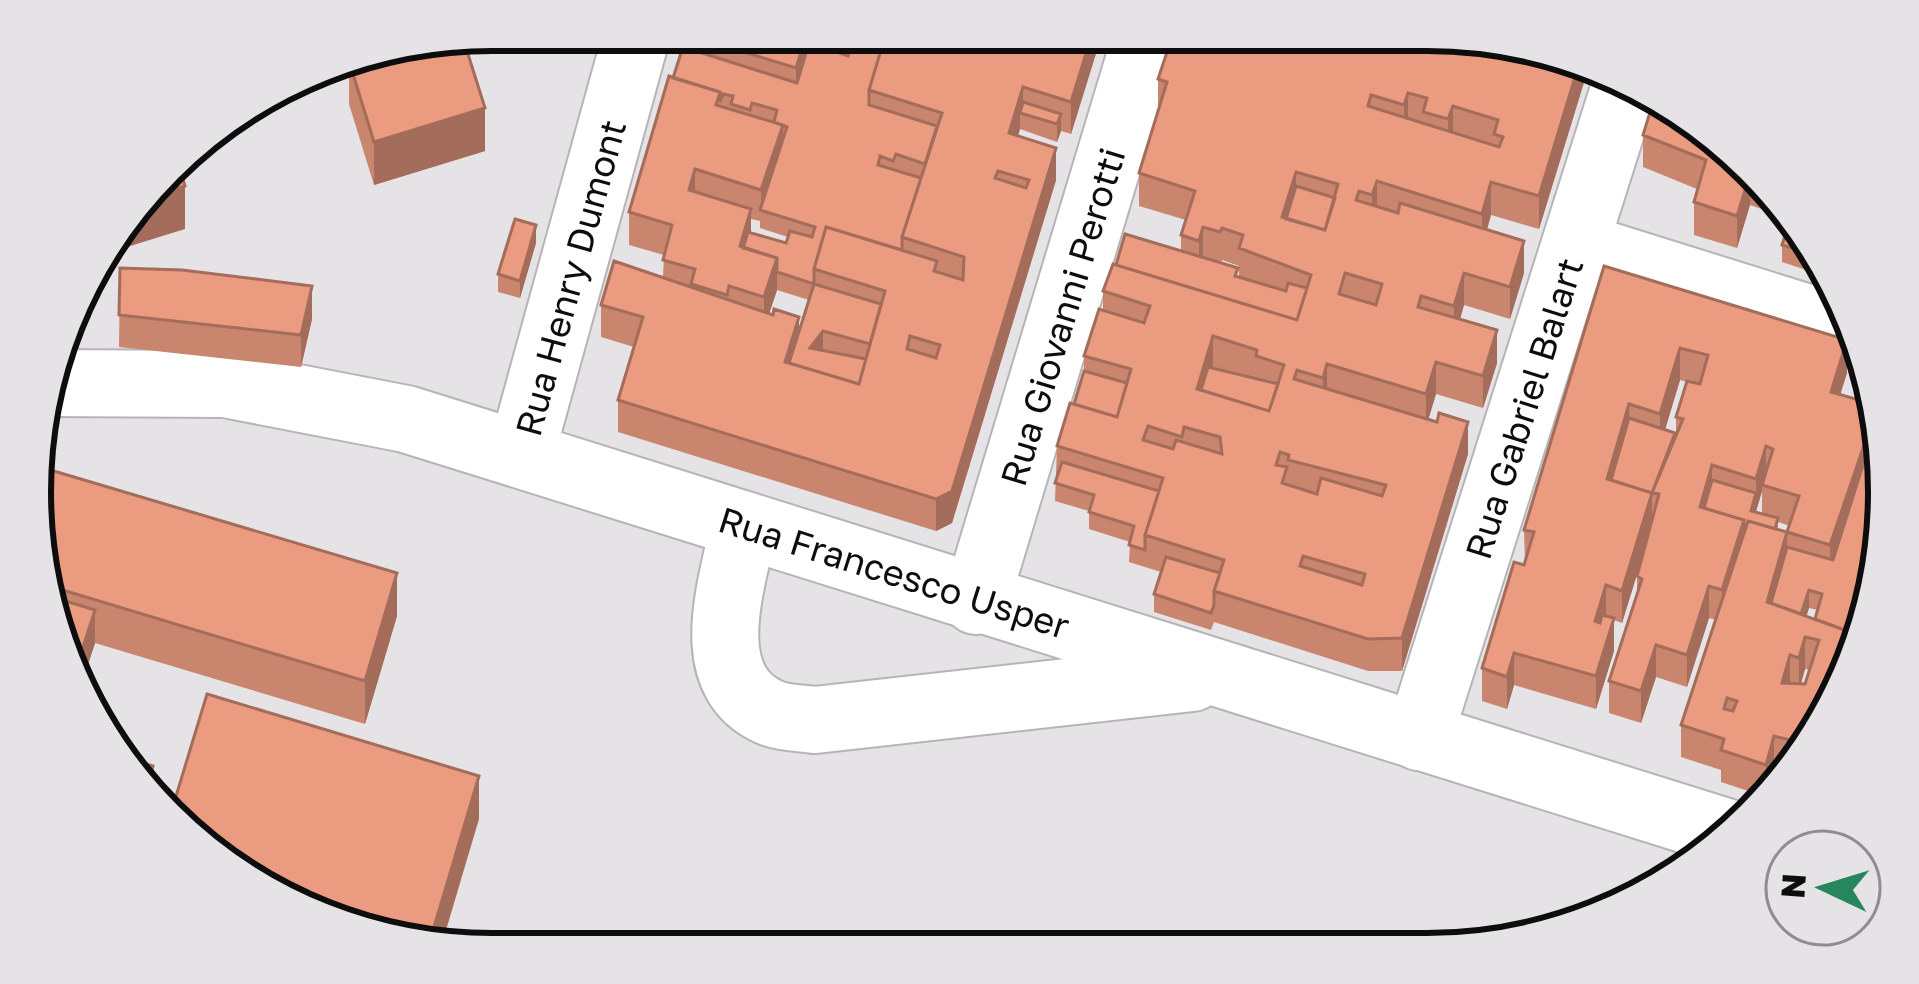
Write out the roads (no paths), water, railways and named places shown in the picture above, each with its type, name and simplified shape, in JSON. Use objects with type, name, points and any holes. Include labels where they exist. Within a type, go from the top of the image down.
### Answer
[{"type":"street","name":"Rua Henry Dumont","points":[[521,454],[632,51]]},
{"type":"street","name":"Rua Giovanni Perotti","points":[[976,601],[1142,51]]},
{"type":"street","name":"Rua Gabriel Balart","points":[[1419,737],[1622,96]]},
{"type":"street","points":[[1577,246],[1835,327]]},
{"type":"street","name":"Rua Francesco Usper","points":[[65,383],[225,385],[406,419],[1713,828]]},
{"type":"street","points":[[745,525],[725,623],[727,662],[740,690],[769,712],[815,720],[1216,674]]}]
